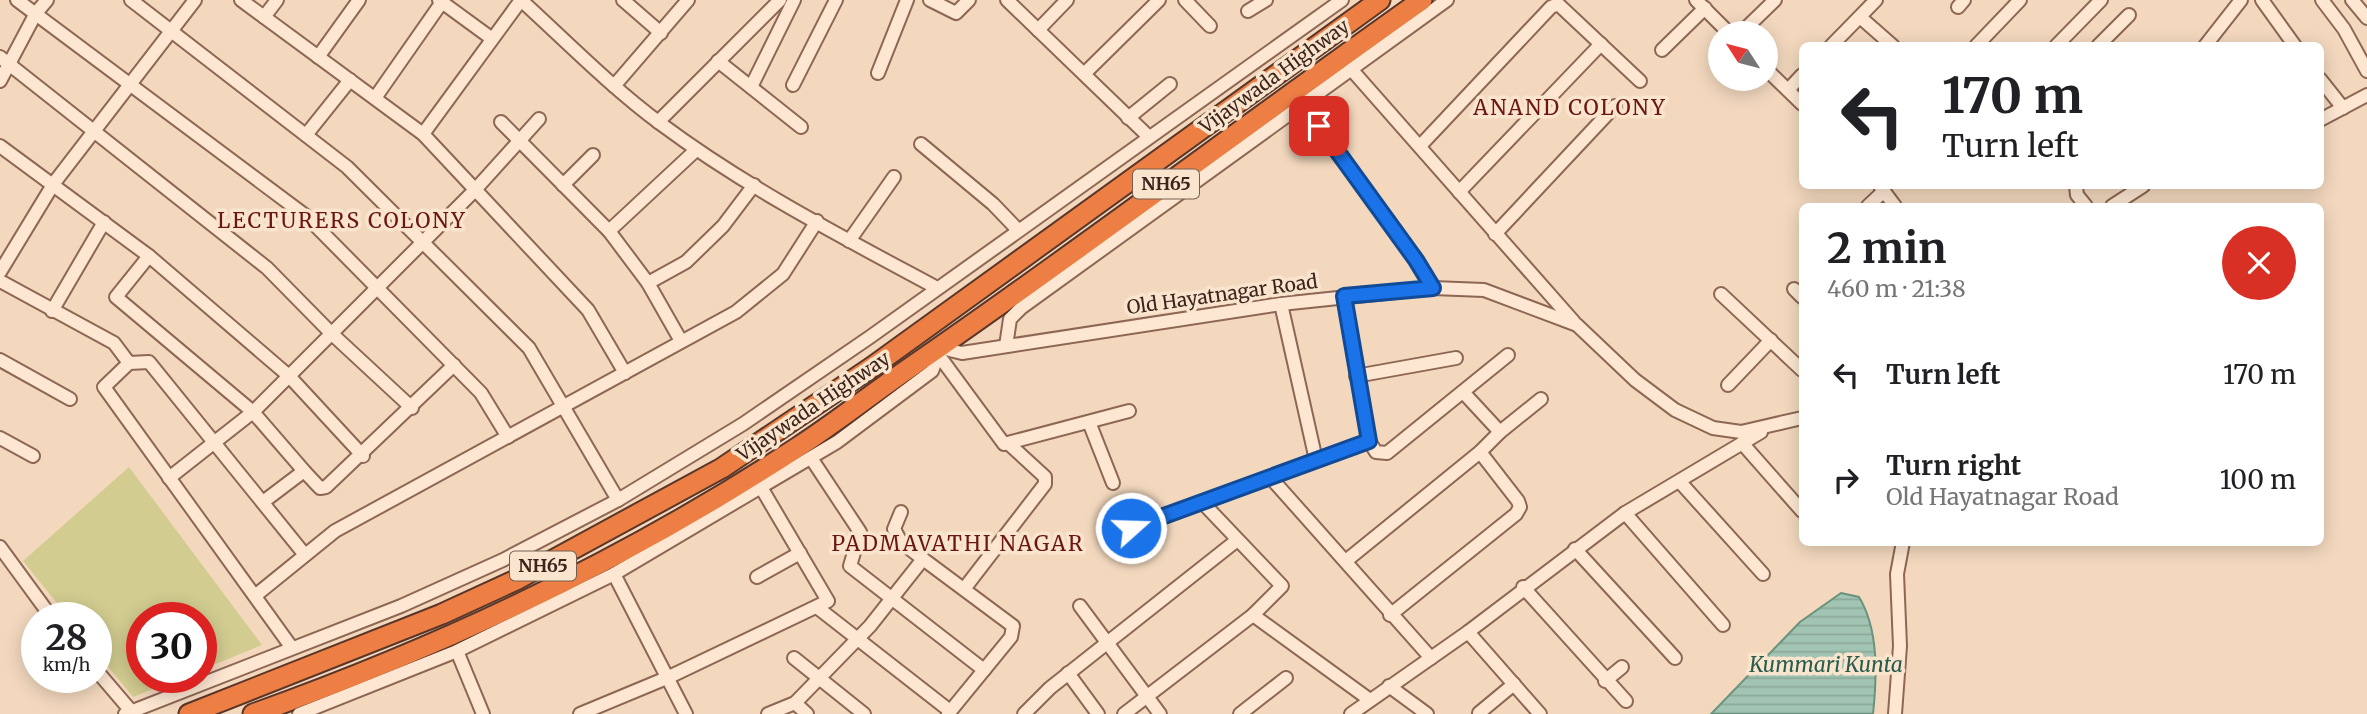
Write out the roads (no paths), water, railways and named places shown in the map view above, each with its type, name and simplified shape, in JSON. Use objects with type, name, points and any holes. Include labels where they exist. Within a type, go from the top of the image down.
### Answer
[{"type":"highway","name":"Vijaywada Highway","points":[[189,714],[379,639],[518,579],[627,521],[755,446],[872,367],[1380,0]]},
{"type":"highway","name":"Vijaywada Highway","points":[[253,714],[451,637],[527,601],[683,517],[799,446],[940,353],[1203,167],[1422,0]]},
{"type":"highway","points":[[379,639],[387,661]]},
{"type":"street","points":[[17,0],[306,216],[481,393],[508,437]]},
{"type":"street","points":[[0,81],[4,60],[47,0]]},
{"type":"street","points":[[131,0],[347,167],[529,348],[618,500]]},
{"type":"street","points":[[0,272],[54,183],[195,0]]},
{"type":"street","points":[[242,0],[423,134],[588,310],[625,373]]},
{"type":"street","points":[[264,17],[277,0]]},
{"type":"street","points":[[318,57],[359,0]]},
{"type":"street","points":[[423,134],[521,0],[614,86],[696,150],[849,241],[937,288]]},
{"type":"street","points":[[623,0],[661,33]]},
{"type":"street","points":[[614,86],[688,0]]},
{"type":"street","points":[[658,122],[780,0]]},
{"type":"street","points":[[751,87],[794,0]]},
{"type":"street","points":[[793,85],[836,0]]},
{"type":"street","points":[[878,73],[907,0]]},
{"type":"street","points":[[930,0],[956,12],[969,0]]},
{"type":"street","points":[[1007,0],[1148,136]]},
{"type":"street","points":[[1038,30],[1067,0]]},
{"type":"street","points":[[1084,74],[1158,0]]},
{"type":"street","points":[[1185,0],[1210,26]]},
{"type":"street","points":[[1248,11],[1266,0]]},
{"type":"street","points":[[112,692],[128,713],[401,606],[503,560],[618,500],[743,424],[1342,0]]},
{"type":"street","points":[[1006,346],[1010,319],[1021,308],[1203,167],[1302,104],[1447,0]]},
{"type":"street","points":[[1753,21],[1775,0]]},
{"type":"street","points":[[1835,42],[1876,0]]},
{"type":"street","points":[[1980,42],[2020,0]]},
{"type":"street","points":[[2060,42],[2101,0]]},
{"type":"street","points":[[2208,42],[2241,0]]},
{"type":"street","points":[[2262,0],[2292,42]]},
{"type":"street","points":[[2322,0],[2344,29],[2367,71]]},
{"type":"street","points":[[2353,0],[2367,18]]},
{"type":"street","points":[[375,98],[440,1],[491,38]]},
{"type":"street","points":[[1420,146],[1551,7],[1558,4],[1640,81]]},
{"type":"street","points":[[1662,50],[1700,4],[1717,21]]},
{"type":"street","points":[[2102,42],[2129,15]]},
{"type":"street","points":[[1860,16],[1889,42]]},
{"type":"street","points":[[1459,192],[1601,44]]},
{"type":"street","points":[[4,60],[267,268],[331,333],[412,408]]},
{"type":"street","points":[[718,61],[801,127]]},
{"type":"street","points":[[1351,69],[1577,324]]},
{"type":"street","points":[[1788,90],[1799,78]]},
{"type":"street","points":[[306,135],[350,80]]},
{"type":"street","points":[[1778,80],[1799,101]]},
{"type":"street","points":[[1128,118],[1170,83]]},
{"type":"street","points":[[2324,84],[2343,108]]},
{"type":"street","points":[[2324,118],[2367,95]]},
{"type":"street","points":[[1302,104],[1416,260],[1433,288]]},
{"type":"street","points":[[1495,234],[1615,106]]},
{"type":"street","points":[[169,478],[253,412],[474,191],[539,119]]},
{"type":"street","points":[[501,122],[608,231],[648,283],[681,341]]},
{"type":"street","points":[[921,144],[993,204],[1018,230]]},
{"type":"street","points":[[0,146],[54,183],[149,256],[289,376],[363,456]]},
{"type":"street","points":[[608,231],[696,150]]},
{"type":"street","points":[[563,186],[593,156]]},
{"type":"street","points":[[849,241],[894,177]]},
{"type":"street","points":[[648,283],[686,262],[723,226],[754,185]]},
{"type":"street","points":[[1870,203],[1881,189]]},
{"type":"street","points":[[2117,203],[2138,189]]},
{"type":"street","points":[[256,595],[335,531],[736,312],[783,274],[817,221]]},
{"type":"street","points":[[52,311],[104,222]]},
{"type":"street","points":[[149,256],[116,298],[253,412],[323,489],[363,456],[454,365]]},
{"type":"street","points":[[0,281],[114,343],[129,363]]},
{"type":"street","name":"Old Hayatnagar Road","points":[[940,353],[962,353],[1344,296],[1433,288],[1484,290],[1577,324],[1617,365],[1675,410],[1713,428],[1741,432],[1799,419]]},
{"type":"street","points":[[1721,294],[1799,367]]},
{"type":"street","points":[[1344,296],[1369,441],[1376,452],[1387,453],[1508,355]]},
{"type":"street","points":[[1281,304],[1316,460]]},
{"type":"street","points":[[1728,385],[1771,340]]},
{"type":"street","points":[[940,353],[1004,444],[1129,411]]},
{"type":"street","points":[[299,714],[457,651],[614,575],[811,458],[932,371],[940,353]]},
{"type":"street","points":[[1356,376],[1457,358]]},
{"type":"street","points":[[0,360],[70,399]]},
{"type":"street","points":[[292,648],[104,387],[129,363],[149,362],[305,555]]},
{"type":"street","points":[[1463,391],[1500,432]]},
{"type":"street","points":[[1347,560],[1541,399]]},
{"type":"street","points":[[1089,422],[1112,483]]},
{"type":"street","points":[[1351,714],[1468,632],[1523,587],[1625,513],[1768,428]]},
{"type":"street","points":[[0,438],[33,456]]},
{"type":"street","points":[[1131,528],[1369,441]]},
{"type":"street","points":[[964,589],[1045,484],[1045,477],[1008,443]]},
{"type":"street","points":[[1742,443],[1799,508]]},
{"type":"street","points":[[1390,615],[1516,514],[1520,507],[1518,500],[1480,452]]},
{"type":"street","points":[[811,458],[860,532],[850,566],[984,670]]},
{"type":"street","points":[[263,502],[304,471]]},
{"type":"street","points":[[1272,478],[1347,560],[1390,615],[1431,658]]},
{"type":"street","points":[[1680,482],[1763,574]]},
{"type":"street","points":[[580,714],[669,677],[828,601],[762,489]]},
{"type":"street","points":[[1124,714],[1253,615],[1282,586],[1279,579],[1236,541],[1202,502]]},
{"type":"street","points":[[818,608],[949,713],[1011,637],[1013,626],[897,537],[894,529],[901,512]]},
{"type":"street","points":[[1625,513],[1723,625]]},
{"type":"street","points":[[1024,714],[1068,673],[1236,541]]},
{"type":"street","points":[[1895,714],[1900,646],[1897,575],[1902,546]]},
{"type":"street","points":[[0,547],[40,602]]},
{"type":"street","points":[[1575,549],[1675,657]]},
{"type":"street","points":[[757,577],[800,553]]},
{"type":"street","points":[[768,714],[795,703],[820,678],[857,639],[923,559]]},
{"type":"street","points":[[614,575],[686,714]]},
{"type":"street","points":[[1523,587],[1605,681],[1626,701]]},
{"type":"street","points":[[1080,606],[1160,714]]},
{"type":"street","points":[[1253,615],[1370,700]]},
{"type":"street","points":[[1468,632],[1540,714]]},
{"type":"street","points":[[457,651],[484,714]]},
{"type":"street","points":[[794,658],[864,714]]},
{"type":"street","points":[[1605,681],[1622,667]]},
{"type":"street","points":[[1068,673],[1098,714]]},
{"type":"street","points":[[1240,714],[1286,678]]},
{"type":"street","points":[[1479,713],[1514,684]]},
{"type":"street","points":[[1389,686],[1421,712]]},
{"type":"street","points":[[795,703],[807,714]]},
{"type":"water","name":"Kummari Kunta","points":[[1841,593],[1859,597],[1870,624],[1876,669],[1873,714],[1711,714],[1800,622]]},
{"type":"district","name":"ANAND COLONY","points":[[1570,108]]},
{"type":"district","name":"LECTURERS COLONY","points":[[342,221]]},
{"type":"district","name":"PADMAVATHI NAGAR","points":[[958,544]]}]
